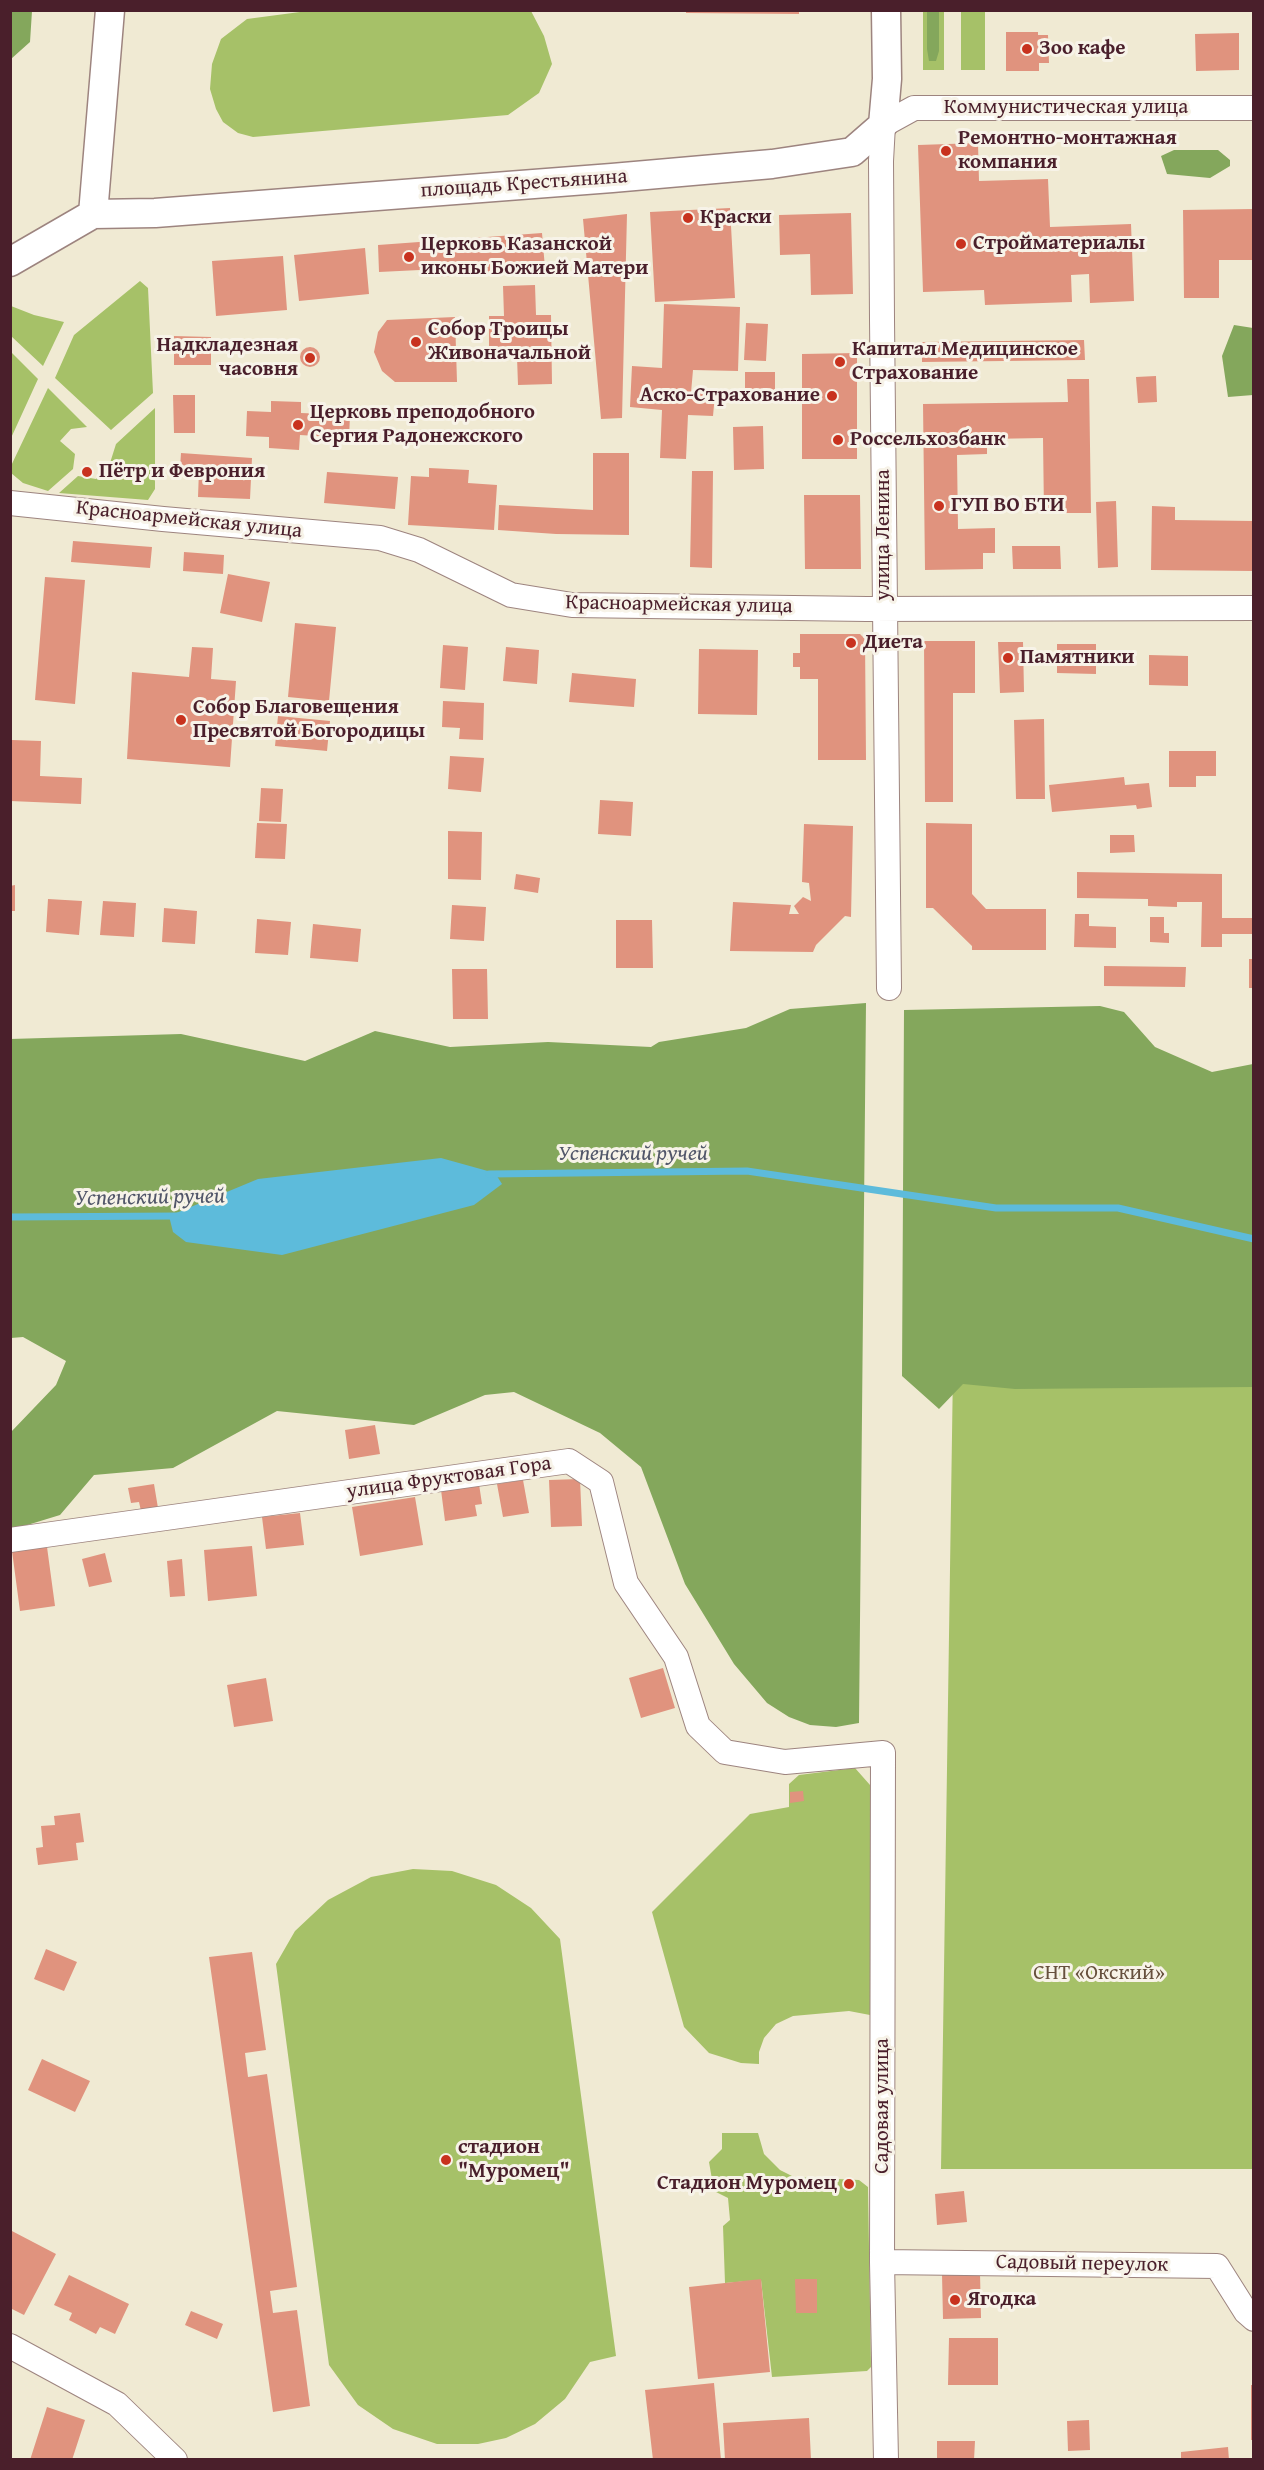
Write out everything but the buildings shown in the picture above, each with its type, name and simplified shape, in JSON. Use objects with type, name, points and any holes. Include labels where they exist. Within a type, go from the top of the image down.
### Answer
[{"type":"street","points":[[10,262],[93,214],[110,10]]},
{"type":"street","name":"улица Ленина","points":[[886,10],[886,79],[881,172],[889,988]]},
{"type":"street","name":"Коммунистическая улица","points":[[883,125],[914,108],[1254,108]]},
{"type":"street","name":"площадь Крестьянина","points":[[93,214],[155,213],[772,164],[852,152],[883,125]]},
{"type":"street","name":"Красноармейская улица","points":[[10,503],[380,538],[419,550],[511,595],[572,605],[884,609],[1254,608]]},
{"type":"street","name":"улица Фруктовая Гора","points":[[10,1540],[569,1461],[601,1482],[626,1583],[676,1657],[698,1726],[725,1752],[785,1762],[883,1753]]},
{"type":"street","name":"Садовая улица","points":[[883,1753],[882,2262],[886,2460]]},
{"type":"street","name":"Садовый переулок","points":[[882,2262],[1217,2266],[1246,2312],[1254,2319]]},
{"type":"street","points":[[10,2346],[117,2404],[176,2460]]},
{"type":"green space","points":[[315,10],[531,11],[544,36],[552,64],[539,93],[508,115],[253,137],[238,133],[223,122],[210,89],[212,64],[221,39],[247,19]]},
{"type":"green space","points":[[10,11],[32,11],[30,42],[11,59]]},
{"type":"green space","points":[[923,11],[944,11],[944,70],[923,70]]},
{"type":"green space","points":[[927,11],[939,11],[939,51],[936,61],[929,61]]},
{"type":"green space","points":[[961,11],[985,11],[985,70],[961,70]]},
{"type":"green space","points":[[1174,150],[1218,150],[1230,160],[1230,166],[1210,178],[1167,174],[1161,156]]},
{"type":"green space","points":[[140,281],[148,288],[153,393],[111,430],[55,378],[74,335]]},
{"type":"green space","points":[[11,306],[34,315],[64,322],[43,366],[11,336]]},
{"type":"green space","points":[[1234,325],[1253,328],[1253,395],[1228,397],[1222,356]]},
{"type":"green space","points":[[11,352],[38,379],[11,438]]},
{"type":"green space","points":[[48,388],[87,427],[71,429],[60,441],[75,454],[73,469],[48,491],[23,483],[11,473],[10,468]]},
{"type":"green space","points":[[155,408],[155,489],[148,500],[59,493],[78,476],[96,479],[110,463],[116,444]]},
{"type":"green space","points":[[866,1003],[859,1723],[836,1727],[810,1725],[789,1717],[767,1703],[734,1664],[685,1584],[641,1467],[600,1433],[514,1392],[485,1395],[414,1425],[277,1411],[173,1468],[94,1475],[60,1515],[11,1530],[11,1432],[56,1385],[66,1361],[23,1337],[11,1338],[10,1039],[181,1034],[305,1061],[375,1031],[450,1047],[548,1042],[651,1047],[659,1042],[746,1028],[790,1009]]},
{"type":"green space","points":[[1100,1006],[1124,1012],[1155,1047],[1212,1072],[1253,1064],[1253,1387],[1015,1389],[963,1384],[939,1409],[902,1376],[904,1010]]},
{"type":"green space","name":"СНТ «Окский»","points":[[953,1369],[1253,1371],[1253,2169],[941,2169]]},
{"type":"green space","points":[[855,1768],[870,1785],[870,2015],[849,2011],[793,2016],[776,2024],[764,2038],[759,2052],[759,2064],[741,2063],[709,2053],[684,2027],[652,1912],[750,1814],[789,1807],[789,1784],[799,1775]]},
{"type":"green space","name":"стадион \"Муромец\"","points":[[413,1869],[452,1871],[496,1885],[531,1908],[560,1939],[616,2356],[590,2362],[565,2399],[535,2424],[506,2438],[478,2444],[437,2444],[393,2429],[358,2405],[329,2365],[276,1964],[295,1931],[328,1900],[371,1877]]},
{"type":"green space","points":[[722,2133],[758,2133],[764,2154],[780,2170],[794,2177],[859,2180],[868,2187],[871,2367],[867,2371],[772,2377],[761,2280],[725,2283],[723,2226],[730,2220],[728,2198],[714,2191],[709,2162],[722,2149]]},
{"type":"water","points":[[441,1158],[495,1173],[502,1184],[474,1205],[282,1255],[186,1242],[173,1232],[169,1216],[258,1179]]},
{"type":"waterway","name":"Успенский ручей","points":[[489,1174],[747,1171],[996,1208],[1118,1208],[1254,1239]]},
{"type":"waterway","name":"Успенский ручей","points":[[10,1217],[178,1216]]},
{"type":"place","name":"Зоо кафе","points":[[1027,49]]},
{"type":"place","name":"Ремонтно-монтажная компания","points":[[946,151]]},
{"type":"place","name":"Краски","points":[[688,218]]},
{"type":"place","name":"Стройматериалы","points":[[961,244]]},
{"type":"place","name":"Церковь Казанской иконы Божией Матери","points":[[409,257]]},
{"type":"place","name":"Собор Троицы Живоначальной","points":[[416,342]]},
{"type":"place","name":"Надкладезная часовня","points":[[310,358]]},
{"type":"place","name":"Капитал Медицинское Страхование","points":[[840,362]]},
{"type":"place","name":"Аско-Страхование","points":[[832,396]]},
{"type":"place","name":"Церковь преподобного Сергия Радонежского","points":[[298,425]]},
{"type":"place","name":"Россельхозбанк","points":[[838,440]]},
{"type":"place","name":"Пётр и Феврония","points":[[87,472]]},
{"type":"place","name":"ГУП ВО БТИ","points":[[939,506]]},
{"type":"place","name":"Диета","points":[[851,643]]},
{"type":"place","name":"Памятники","points":[[1008,658]]},
{"type":"place","name":"Собор Благовещения Пресвятой Богородицы","points":[[181,720]]},
{"type":"place","name":"стадион \"Муромец\"","points":[[446,2160]]},
{"type":"place","name":"Стадион Муромец","points":[[849,2184]]},
{"type":"place","name":"Ягодка","points":[[955,2300]]}]
